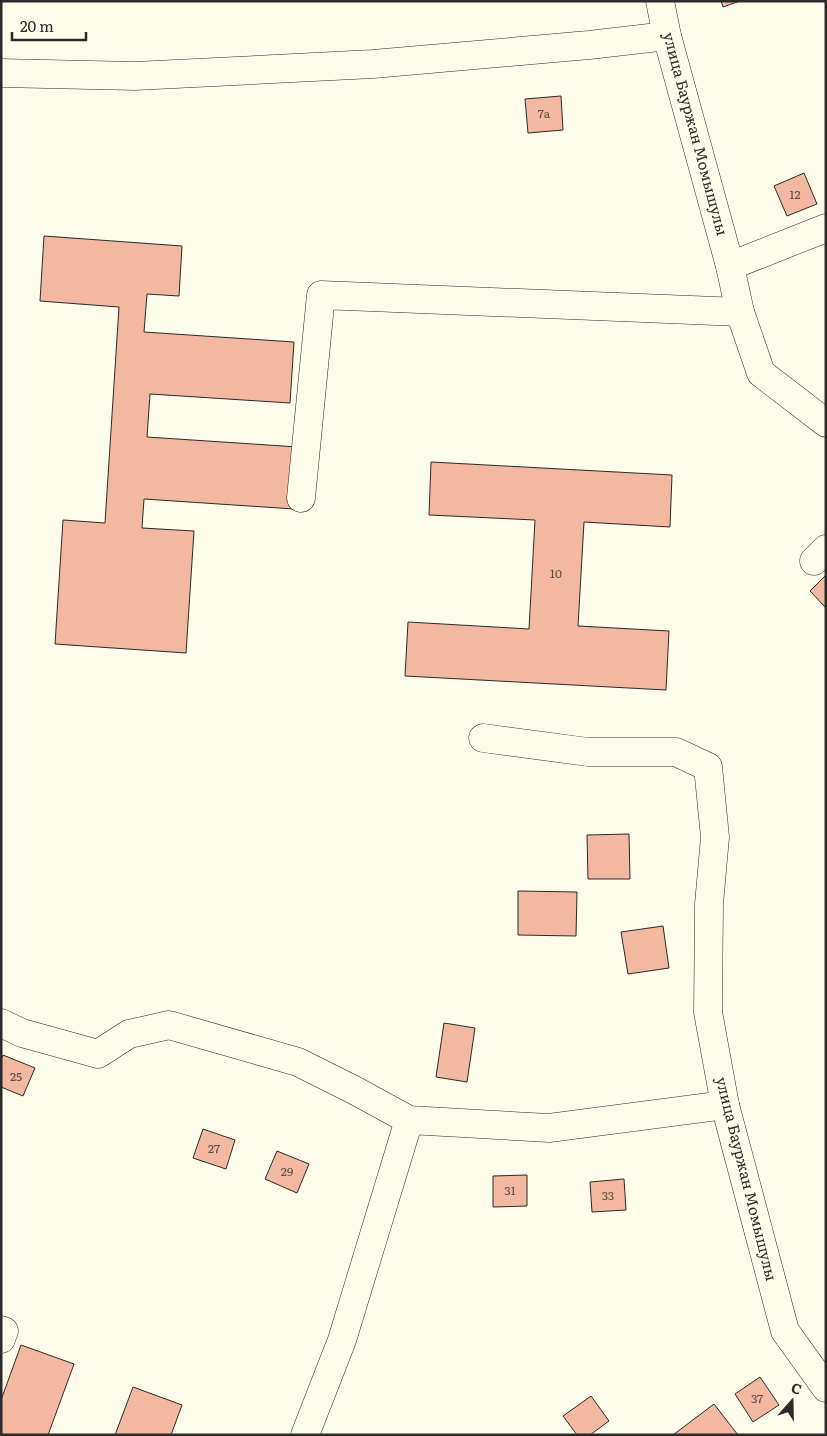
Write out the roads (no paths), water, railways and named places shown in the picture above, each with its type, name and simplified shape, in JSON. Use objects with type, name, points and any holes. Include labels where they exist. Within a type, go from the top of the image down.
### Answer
[{"type":"street","name":"улица Бауржан Момышулы","points":[[660,1],[730,266],[740,312],[761,372],[826,423]]},
{"type":"street","points":[[1,73],[135,76],[373,64],[668,36]]},
{"type":"street","points":[[730,266],[826,228]]},
{"type":"street","points":[[302,498],[321,295],[740,312]]},
{"type":"street","name":"улица Бауржан Момышулы","points":[[483,738],[588,752],[676,752],[708,767],[715,837],[709,904],[708,1012],[725,1105],[785,1331],[826,1388]]},
{"type":"street","points":[[1,1024],[22,1034],[98,1054],[129,1034],[169,1025],[298,1062],[409,1120],[549,1128],[725,1105]]},
{"type":"street","points":[[305,1435],[342,1340],[409,1120]]},
{"type":"street","points":[[1,1330],[4,1331],[1,1339]]}]
